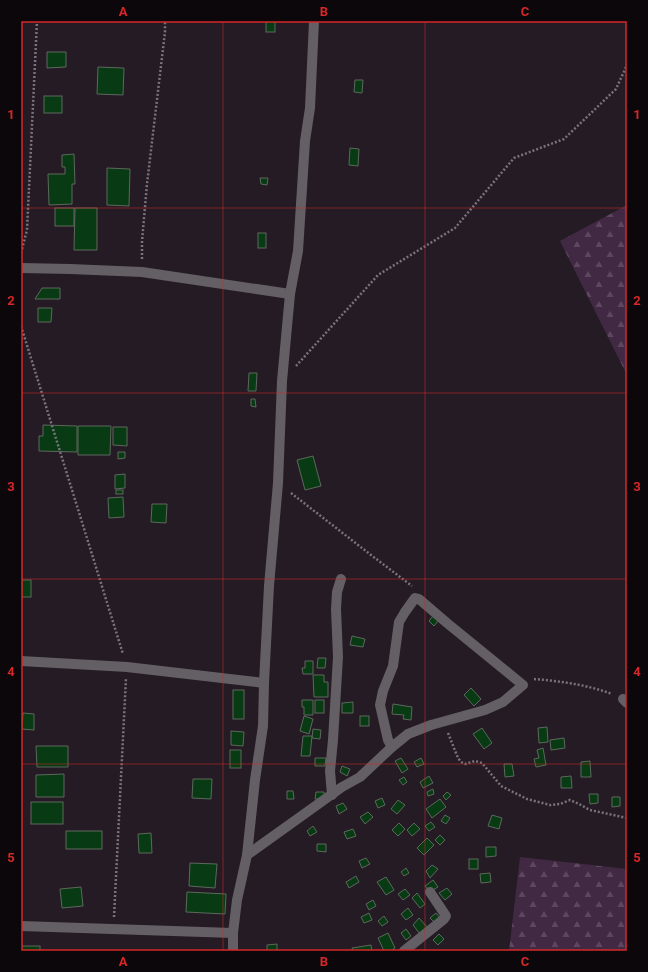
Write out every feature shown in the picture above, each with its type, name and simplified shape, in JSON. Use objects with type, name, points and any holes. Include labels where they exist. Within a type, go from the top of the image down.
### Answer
[{"type":"street","points":[[233,951],[237,900],[247,855],[255,780],[263,726],[269,593],[278,483],[282,381],[290,294],[298,251],[305,141],[310,108],[314,21]]},
{"type":"street","points":[[21,268],[142,272],[290,294]]},
{"type":"street","points":[[332,795],[330,771],[338,657],[336,609],[337,592],[341,579]]},
{"type":"street","points":[[247,855],[342,787],[360,777],[408,734],[431,725],[485,710],[503,702],[523,685],[416,598],[399,622],[393,666],[383,691],[380,705],[388,740],[392,747]]},
{"type":"street","points":[[21,661],[127,667],[264,683]]},
{"type":"street","points":[[404,951],[446,916],[430,892]]},
{"type":"street","points":[[21,926],[234,933]]},
{"type":"path","points":[[21,253],[27,230],[37,21]]},
{"type":"path","points":[[142,272],[142,241],[146,184],[166,32],[165,21]]},
{"type":"path","points":[[282,381],[378,275],[455,228],[514,158],[564,139],[616,89],[627,65]]},
{"type":"path","points":[[21,326],[127,667],[113,930]]},
{"type":"path","points":[[278,483],[418,590]]},
{"type":"path","points":[[523,685],[532,679],[557,681],[602,690],[625,701]]},
{"type":"path","points":[[444,722],[461,762],[465,764],[475,761],[482,763],[501,786],[527,799],[550,805],[560,804],[570,800],[590,810],[627,818]]},
{"type":"green space","points":[[627,205],[627,375],[560,241]]},
{"type":"green space","points":[[520,857],[627,869],[627,951],[509,951]]},
{"type":"building","points":[[266,21],[275,21],[275,32],[266,32]]},
{"type":"building","points":[[47,52],[66,52],[66,67],[47,68]]},
{"type":"building","points":[[98,67],[124,68],[123,95],[97,94]]},
{"type":"building","points":[[355,80],[363,80],[362,93],[354,92]]},
{"type":"building","points":[[44,96],[62,96],[62,113],[44,113]]},
{"type":"building","points":[[350,148],[359,149],[358,166],[349,165]]},
{"type":"building","points":[[74,154],[75,184],[72,184],[72,204],[49,205],[48,174],[65,174],[65,167],[62,167],[62,155]]},
{"type":"building","points":[[107,168],[130,169],[129,206],[107,205]]},
{"type":"building","points":[[260,178],[268,178],[267,185],[261,184]]},
{"type":"building","points":[[55,208],[74,208],[74,226],[55,226]]},
{"type":"building","points":[[75,208],[97,208],[97,250],[74,250]]},
{"type":"building","points":[[258,233],[266,233],[266,248],[258,248]]},
{"type":"building","points":[[42,288],[60,288],[60,299],[35,299]]},
{"type":"building","points":[[38,308],[52,308],[51,322],[38,322]]},
{"type":"building","points":[[249,373],[257,373],[256,391],[248,391]]},
{"type":"building","points":[[251,399],[255,399],[256,407],[251,406]]},
{"type":"building","points":[[43,425],[77,426],[77,452],[39,451],[39,436],[43,436]]},
{"type":"building","points":[[78,426],[111,426],[110,455],[78,455]]},
{"type":"building","points":[[113,427],[127,427],[127,446],[113,445]]},
{"type":"building","points":[[118,452],[125,452],[125,458],[118,459]]},
{"type":"building","points":[[313,456],[321,486],[305,490],[297,460]]},
{"type":"building","points":[[125,474],[125,488],[115,489],[115,475]]},
{"type":"building","points":[[116,490],[123,490],[123,494],[116,494]]},
{"type":"building","points":[[123,497],[124,517],[109,518],[108,498]]},
{"type":"building","points":[[152,504],[167,504],[166,523],[151,522]]},
{"type":"building","points":[[22,580],[31,580],[31,597],[22,597]]},
{"type":"building","points":[[433,616],[438,621],[434,626],[429,621]]},
{"type":"building","points":[[352,636],[365,639],[363,647],[350,645]]},
{"type":"building","points":[[318,658],[326,658],[325,668],[317,668]]},
{"type":"building","points":[[305,661],[313,661],[313,674],[303,674],[302,668],[305,668]]},
{"type":"building","points":[[313,675],[324,675],[324,682],[328,682],[328,697],[314,697]]},
{"type":"building","points":[[471,688],[481,699],[474,706],[464,695]]},
{"type":"building","points":[[233,690],[244,690],[244,719],[233,719]]},
{"type":"building","points":[[302,700],[313,700],[313,715],[304,715]]},
{"type":"building","points":[[315,700],[324,700],[324,713],[315,713]]},
{"type":"building","points":[[353,702],[353,713],[342,713],[342,703]]},
{"type":"building","points":[[393,704],[412,707],[411,720],[403,719],[404,715],[392,714]]},
{"type":"building","points":[[23,713],[34,714],[34,730],[22,729]]},
{"type":"building","points":[[304,716],[313,719],[309,734],[300,731]]},
{"type":"building","points":[[360,716],[369,716],[369,726],[360,726]]},
{"type":"building","points":[[547,727],[548,742],[539,743],[538,728]]},
{"type":"building","points":[[482,728],[492,743],[484,749],[473,734]]},
{"type":"building","points":[[313,729],[321,730],[320,739],[312,738]]},
{"type":"building","points":[[231,731],[244,732],[243,746],[231,745]]},
{"type":"building","points":[[303,736],[312,736],[310,756],[301,756]]},
{"type":"building","points":[[564,738],[565,748],[551,750],[550,740]]},
{"type":"building","points":[[36,746],[68,746],[68,767],[37,767]]},
{"type":"building","points":[[543,748],[546,765],[536,767],[534,759],[539,758],[537,750]]},
{"type":"building","points":[[230,750],[241,750],[241,768],[230,768]]},
{"type":"building","points":[[315,758],[326,758],[325,766],[315,766]]},
{"type":"building","points":[[401,758],[408,769],[402,773],[395,761]]},
{"type":"building","points":[[421,758],[424,764],[417,767],[414,762]]},
{"type":"building","points":[[590,761],[591,777],[581,777],[581,762]]},
{"type":"building","points":[[504,764],[512,764],[514,776],[505,777]]},
{"type":"building","points":[[342,766],[350,769],[347,776],[340,772]]},
{"type":"building","points":[[64,774],[64,797],[36,797],[36,775]]},
{"type":"building","points":[[429,776],[433,783],[423,788],[420,782]]},
{"type":"building","points":[[571,776],[572,788],[561,788],[561,777]]},
{"type":"building","points":[[404,777],[407,782],[403,785],[399,780]]},
{"type":"building","points":[[193,779],[212,779],[211,799],[192,798]]},
{"type":"building","points":[[433,789],[434,794],[428,796],[427,792]]},
{"type":"building","points":[[287,791],[293,791],[294,799],[287,799]]},
{"type":"building","points":[[316,792],[324,792],[324,799],[315,799]]},
{"type":"building","points":[[447,792],[451,795],[446,800],[443,796]]},
{"type":"building","points":[[589,794],[598,794],[598,803],[590,804]]},
{"type":"building","points":[[612,797],[620,797],[620,806],[612,807]]},
{"type":"building","points":[[382,798],[385,805],[378,808],[375,801]]},
{"type":"building","points":[[440,799],[446,807],[432,818],[426,809]]},
{"type":"building","points":[[398,800],[405,805],[397,814],[391,809]]},
{"type":"building","points":[[31,802],[63,802],[63,824],[31,824]]},
{"type":"building","points":[[343,803],[347,809],[339,814],[336,806]]},
{"type":"building","points":[[368,812],[373,817],[365,824],[360,817]]},
{"type":"building","points":[[445,815],[450,818],[446,824],[441,821]]},
{"type":"building","points":[[492,815],[502,818],[499,829],[488,826]]},
{"type":"building","points":[[431,822],[435,827],[429,831],[425,826]]},
{"type":"building","points":[[399,823],[405,829],[398,836],[392,830]]},
{"type":"building","points":[[414,823],[420,829],[412,836],[407,830]]},
{"type":"building","points":[[313,826],[317,832],[310,836],[307,831]]},
{"type":"building","points":[[353,829],[356,836],[347,839],[344,832]]},
{"type":"building","points":[[66,831],[102,831],[102,849],[66,849]]},
{"type":"building","points":[[151,833],[152,853],[139,853],[138,834]]},
{"type":"building","points":[[440,835],[445,840],[440,845],[435,840]]},
{"type":"building","points":[[427,838],[434,845],[424,855],[417,848]]},
{"type":"building","points":[[317,844],[326,844],[326,852],[317,851]]},
{"type":"building","points":[[486,847],[496,847],[496,856],[486,857]]},
{"type":"building","points":[[366,858],[370,864],[362,868],[359,861]]},
{"type":"building","points":[[469,859],[478,859],[478,869],[469,869]]},
{"type":"building","points":[[190,863],[217,864],[215,888],[189,886]]},
{"type":"building","points":[[432,865],[438,869],[430,878],[426,871]]},
{"type":"building","points":[[406,868],[409,873],[404,876],[401,872]]},
{"type":"building","points":[[490,873],[491,882],[481,883],[480,874]]},
{"type":"building","points":[[356,876],[359,882],[349,888],[346,882]]},
{"type":"building","points":[[386,877],[394,890],[386,895],[377,882]]},
{"type":"building","points":[[433,880],[438,887],[430,892],[425,886]]},
{"type":"building","points":[[81,887],[83,906],[62,908],[60,889]]},
{"type":"building","points":[[447,888],[452,894],[445,900],[439,893]]},
{"type":"building","points":[[405,889],[410,895],[403,900],[398,894]]},
{"type":"building","points":[[187,892],[226,894],[225,914],[186,912]]},
{"type":"building","points":[[417,893],[425,904],[420,908],[412,898]]},
{"type":"building","points":[[373,900],[376,906],[369,910],[366,904]]},
{"type":"building","points":[[408,908],[413,915],[406,920],[401,914]]},
{"type":"building","points":[[369,913],[372,920],[364,923],[361,917]]},
{"type":"building","points":[[436,913],[440,918],[435,923],[430,918]]},
{"type":"building","points":[[384,916],[388,922],[382,926],[378,921]]},
{"type":"building","points":[[419,918],[427,927],[420,934],[413,925]]},
{"type":"building","points":[[406,929],[411,936],[406,940],[401,933]]},
{"type":"building","points":[[388,933],[395,948],[390,951],[384,951],[378,938]]},
{"type":"building","points":[[439,934],[444,939],[438,945],[433,940]]},
{"type":"building","points":[[277,944],[277,951],[267,951],[267,945]]},
{"type":"building","points":[[371,945],[372,951],[353,951],[352,948]]},
{"type":"building","points":[[21,946],[40,946],[40,951],[21,951]]}]
